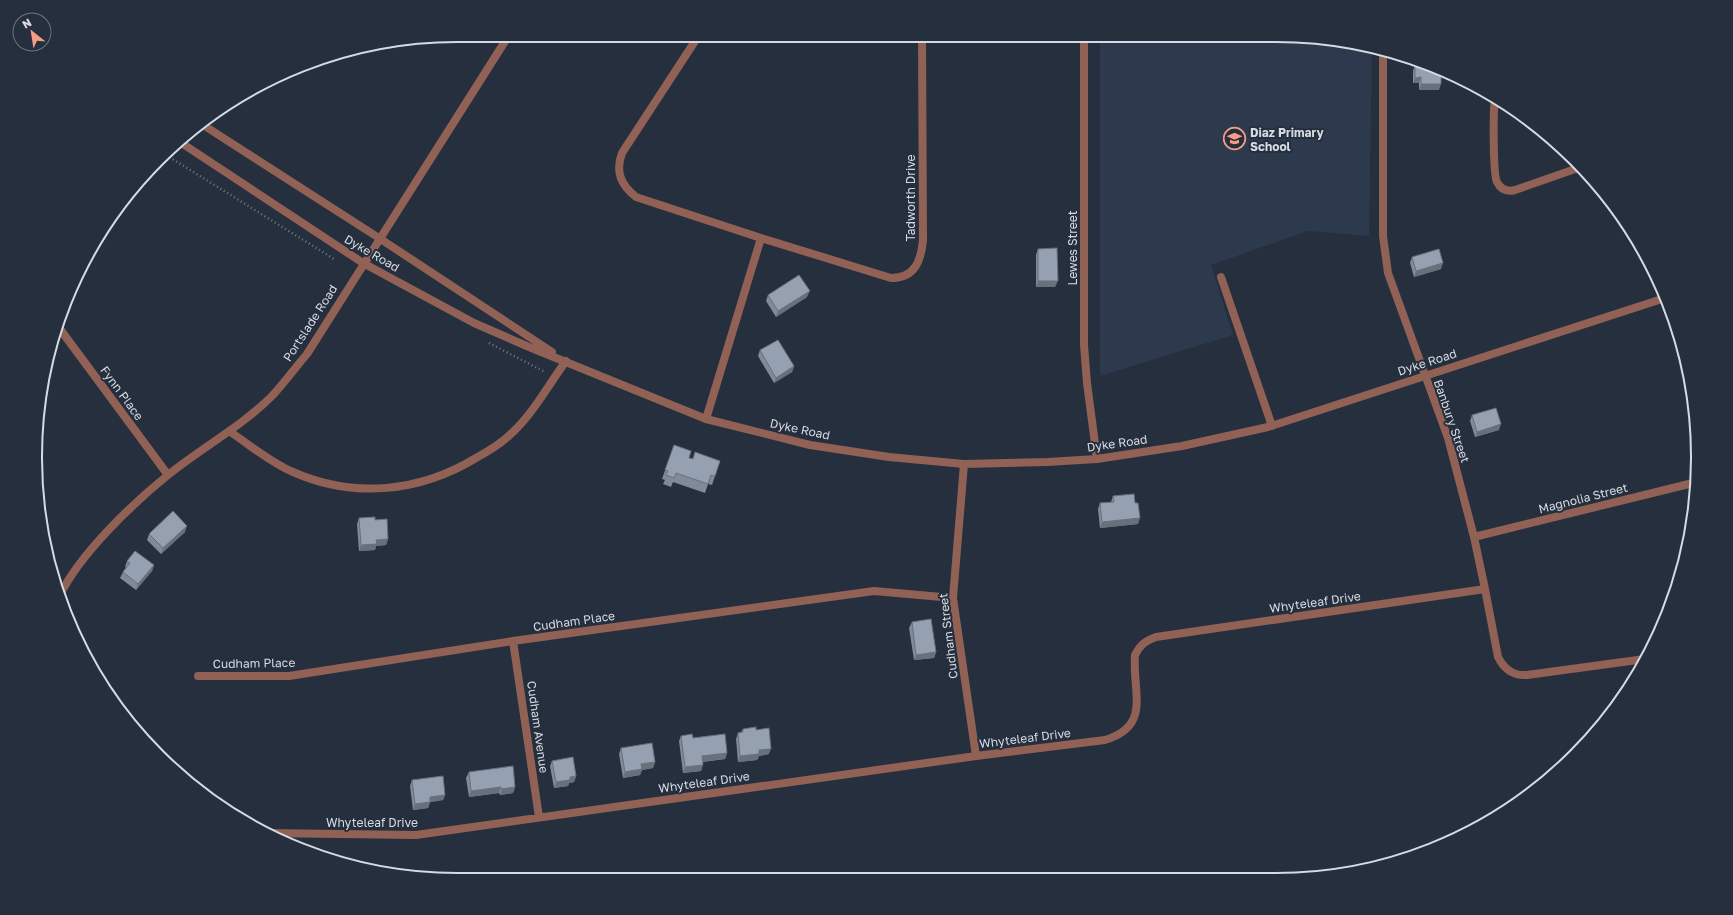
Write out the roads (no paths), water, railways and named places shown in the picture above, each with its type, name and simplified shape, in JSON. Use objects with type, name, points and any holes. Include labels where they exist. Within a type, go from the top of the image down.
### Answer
[{"type":"street","name":"Portslade Road","points":[[63,587],[95,545],[120,519],[168,475],[229,431],[271,396],[307,354],[363,263],[505,42]]},
{"type":"street","name":"Tadworth Drive","points":[[694,42],[622,154],[619,172],[621,182],[626,190],[636,197],[761,238],[891,278],[900,278],[913,270],[922,254],[922,42]]},
{"type":"street","name":"Lewes Street","points":[[1084,42],[1084,345],[1087,383],[1097,459]]},
{"type":"street","name":"Banbury Street","points":[[1383,56],[1383,236],[1388,273],[1448,438],[1474,537],[1485,589]]},
{"type":"street","points":[[1494,105],[1496,178],[1503,189],[1509,191],[1515,190],[1574,169]]},
{"type":"street","name":"Dyke Road","points":[[206,127],[566,361]]},
{"type":"street","name":"Dyke Road","points":[[184,145],[363,263],[474,323],[706,419],[810,445],[889,457],[964,464],[1097,459],[1182,446],[1272,426],[1424,375],[1660,300]]},
{"type":"street","points":[[706,419],[761,238]]},
{"type":"street","points":[[1220,277],[1272,426]]},
{"type":"street","name":"Fynn Place","points":[[62,331],[168,475]]},
{"type":"street","points":[[229,431],[292,472],[306,477],[369,490],[406,486],[437,478],[458,469],[498,444],[524,420],[566,361]]},
{"type":"street","name":"Cudham Street","points":[[964,464],[953,598],[976,756]]},
{"type":"street","name":"Magnolia Street","points":[[1474,537],[1690,484]]},
{"type":"street","points":[[1485,589],[1498,657],[1501,663],[1512,673],[1527,675],[1638,660]]},
{"type":"street","name":"Whyteleaf Drive","points":[[281,833],[416,835],[976,756],[1105,740],[1122,733],[1127,729],[1136,713],[1135,655],[1142,644],[1156,637],[1485,589]]},
{"type":"street","name":"Cudham Place","points":[[198,676],[289,676],[513,641],[874,592],[953,598]]},
{"type":"street","name":"Cudham Avenue","points":[[513,641],[539,817]]},
{"type":"place","name":"Diaz Primary School","points":[[1235,139]]}]
